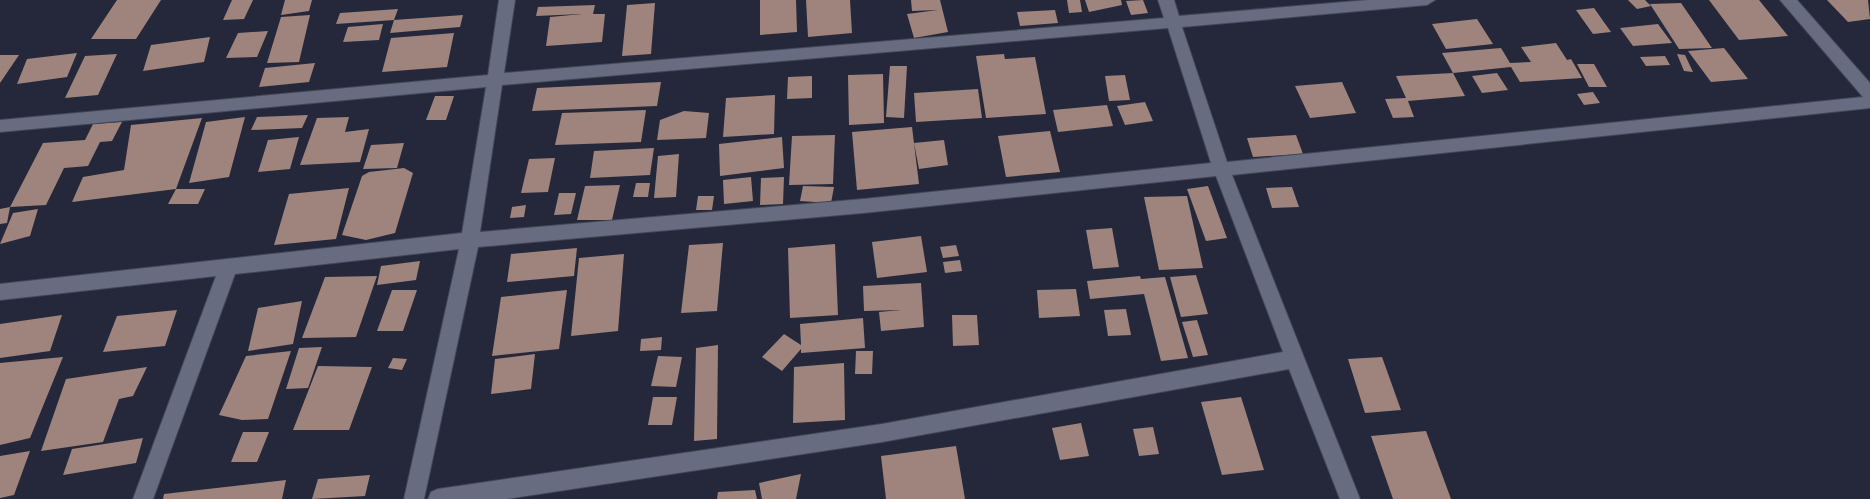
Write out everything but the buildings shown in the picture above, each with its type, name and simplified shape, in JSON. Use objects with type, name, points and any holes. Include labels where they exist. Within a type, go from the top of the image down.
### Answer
[{"type":"street","points":[[414,499],[470,240],[497,79],[507,0]]},
{"type":"street","points":[[1166,0],[1221,168],[1350,499]]},
{"type":"street","points":[[0,126],[497,79],[1427,0]]},
{"type":"street","points":[[1788,0],[1870,94]]},
{"type":"street","points":[[0,292],[470,240],[862,206],[1870,102]]},
{"type":"street","points":[[143,499],[229,266]]},
{"type":"street","points":[[438,499],[882,433],[1295,359]]}]
